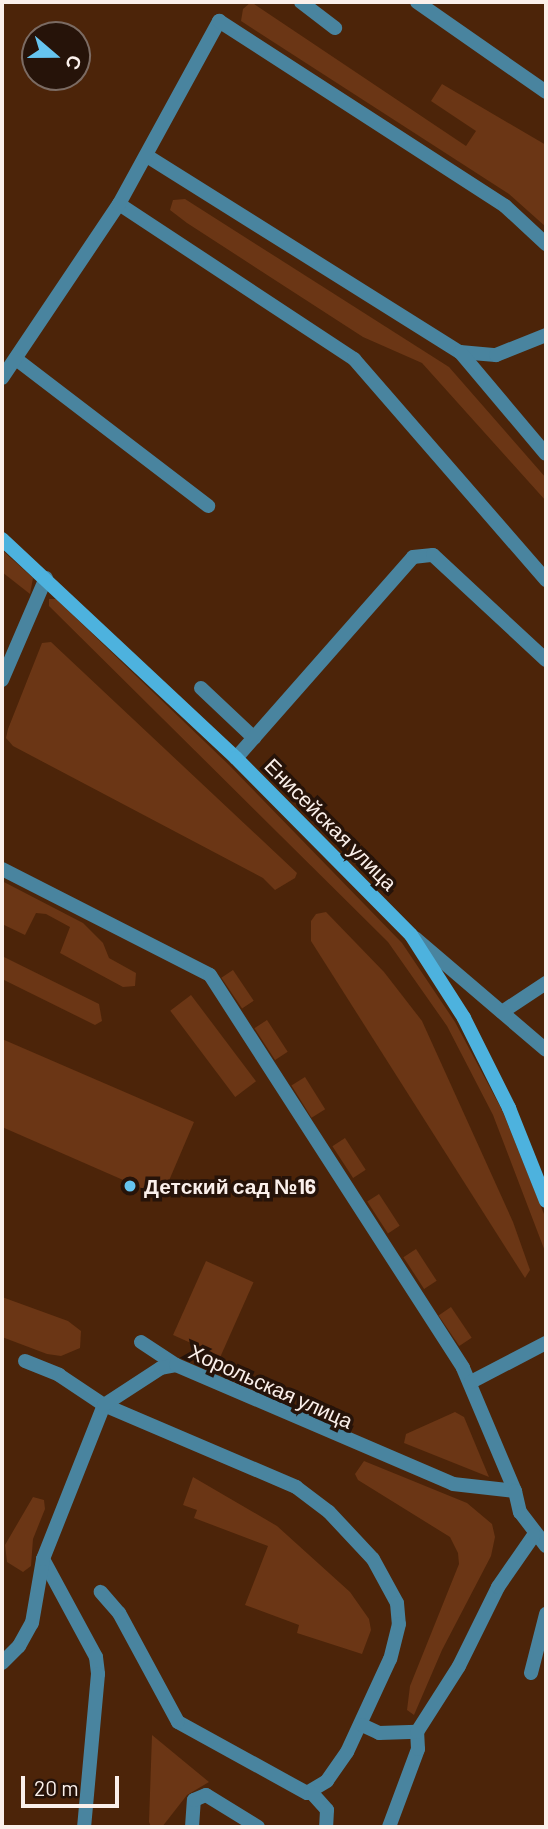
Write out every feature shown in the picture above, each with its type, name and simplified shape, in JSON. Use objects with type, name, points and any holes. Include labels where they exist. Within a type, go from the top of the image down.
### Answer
[{"type":"main road","name":"Енисейская улица","points":[[2,539],[236,758],[411,935],[464,1018],[509,1108],[546,1201]]},
{"type":"street","points":[[301,2],[335,27]]},
{"type":"street","points":[[417,2],[546,92]]},
{"type":"street","points":[[439,17],[440,2]]},
{"type":"street","points":[[2,378],[119,204],[219,21],[505,206],[546,244]]},
{"type":"street","points":[[147,156],[460,352],[546,454]]},
{"type":"street","points":[[119,204],[354,359],[546,580]]},
{"type":"street","points":[[460,352],[496,355],[546,335]]},
{"type":"street","points":[[16,359],[208,506]]},
{"type":"street","points":[[236,758],[413,557],[433,555],[546,660]]},
{"type":"street","points":[[2,680],[46,578]]},
{"type":"street","points":[[201,688],[254,737]]},
{"type":"street","points":[[2,869],[209,975],[471,1382],[516,1491],[520,1512],[534,1535],[546,1546]]},
{"type":"street","points":[[411,935],[546,1050]]},
{"type":"street","points":[[502,1012],[546,984]]},
{"type":"street","points":[[141,1342],[176,1365]]},
{"type":"street","points":[[471,1382],[546,1343]]},
{"type":"street","points":[[25,1362],[59,1375],[104,1405],[296,1487],[329,1512],[373,1559],[397,1603],[399,1624],[390,1659],[362,1724],[327,1781],[311,1792]]},
{"type":"street","name":"Хорольская улица","points":[[104,1405],[132,1384],[161,1368],[176,1365],[453,1484],[516,1491]]},
{"type":"street","points":[[2,1663],[19,1646],[32,1623],[43,1559],[104,1405]]},
{"type":"street","points":[[389,1827],[418,1749],[418,1732],[459,1666],[498,1587],[534,1535]]},
{"type":"street","points":[[43,1559],[96,1657],[98,1674],[84,1827]]},
{"type":"street","points":[[101,1592],[119,1613],[178,1722],[311,1792],[327,1810],[326,1827]]},
{"type":"street","points":[[531,1673],[546,1614]]},
{"type":"street","points":[[362,1724],[379,1733],[418,1732]]},
{"type":"street","points":[[191,1827],[194,1800],[206,1795],[258,1827]]},
{"type":"shaded area","points":[[251,2],[466,146],[476,131],[431,101],[442,84],[546,145],[546,227],[509,194],[241,21],[243,9]]},
{"type":"shaded area","points":[[185,199],[449,367],[546,478],[546,501],[422,363],[363,337],[170,210],[173,200]]},
{"type":"shaded area","points":[[2,550],[33,578],[30,594],[2,572]]},
{"type":"shaded area","points":[[49,599],[56,599],[229,765],[402,943],[455,1022],[502,1110],[546,1219],[546,1254],[493,1115],[447,1026],[388,942],[49,606]]},
{"type":"shaded area","points":[[51,642],[297,873],[295,878],[275,890],[263,878],[13,746],[6,738],[8,729],[42,643]]},
{"type":"shaded area","points":[[2,881],[83,923],[103,943],[109,958],[136,973],[135,986],[123,987],[60,953],[70,927],[46,914],[36,913],[25,935],[2,924]]},
{"type":"shaded area","points":[[326,912],[384,972],[422,1021],[513,1222],[530,1270],[525,1278],[311,941],[311,921],[316,914]]},
{"type":"shaded area","points":[[2,956],[99,1004],[102,1021],[95,1025],[2,979]]},
{"type":"shaded area","points":[[233,970],[254,1001],[242,1009],[221,978]]},
{"type":"shaded area","points":[[191,995],[256,1081],[235,1097],[170,1011]]},
{"type":"shaded area","points":[[267,1020],[288,1052],[275,1060],[254,1028]]},
{"type":"shaded area","points":[[2,1039],[194,1122],[162,1197],[2,1127]]},
{"type":"shaded area","points":[[305,1077],[325,1109],[312,1118],[291,1085]]},
{"type":"shaded area","points":[[345,1138],[366,1170],[353,1178],[332,1146]]},
{"type":"shaded area","points":[[379,1194],[400,1226],[388,1233],[367,1202]]},
{"type":"shaded area","points":[[416,1249],[437,1281],[424,1289],[403,1257]]},
{"type":"shaded area","points":[[206,1261],[254,1282],[221,1356],[173,1335]]},
{"type":"shaded area","points":[[2,1297],[68,1321],[81,1331],[80,1348],[61,1356],[47,1354],[2,1337]]},
{"type":"shaded area","points":[[451,1307],[472,1338],[459,1346],[439,1315]]},
{"type":"shaded area","points":[[455,1412],[464,1417],[489,1477],[404,1443],[406,1434]]},
{"type":"shaded area","points":[[364,1461],[467,1503],[492,1524],[495,1537],[491,1556],[442,1650],[414,1715],[407,1710],[410,1686],[459,1564],[458,1553],[450,1537],[358,1480],[355,1474]]},
{"type":"shaded area","points":[[193,1477],[277,1526],[350,1592],[369,1619],[371,1630],[362,1654],[297,1633],[299,1625],[245,1605],[268,1546],[194,1518],[197,1510],[183,1505]]},
{"type":"shaded area","points":[[33,1497],[44,1500],[45,1509],[33,1539],[31,1566],[23,1572],[7,1562],[5,1545]]},
{"type":"shaded area","points":[[152,1735],[209,1782],[187,1795],[162,1827],[151,1827],[149,1822]]},
{"type":"place","name":"Детский сад №16","points":[[130,1186]]}]
